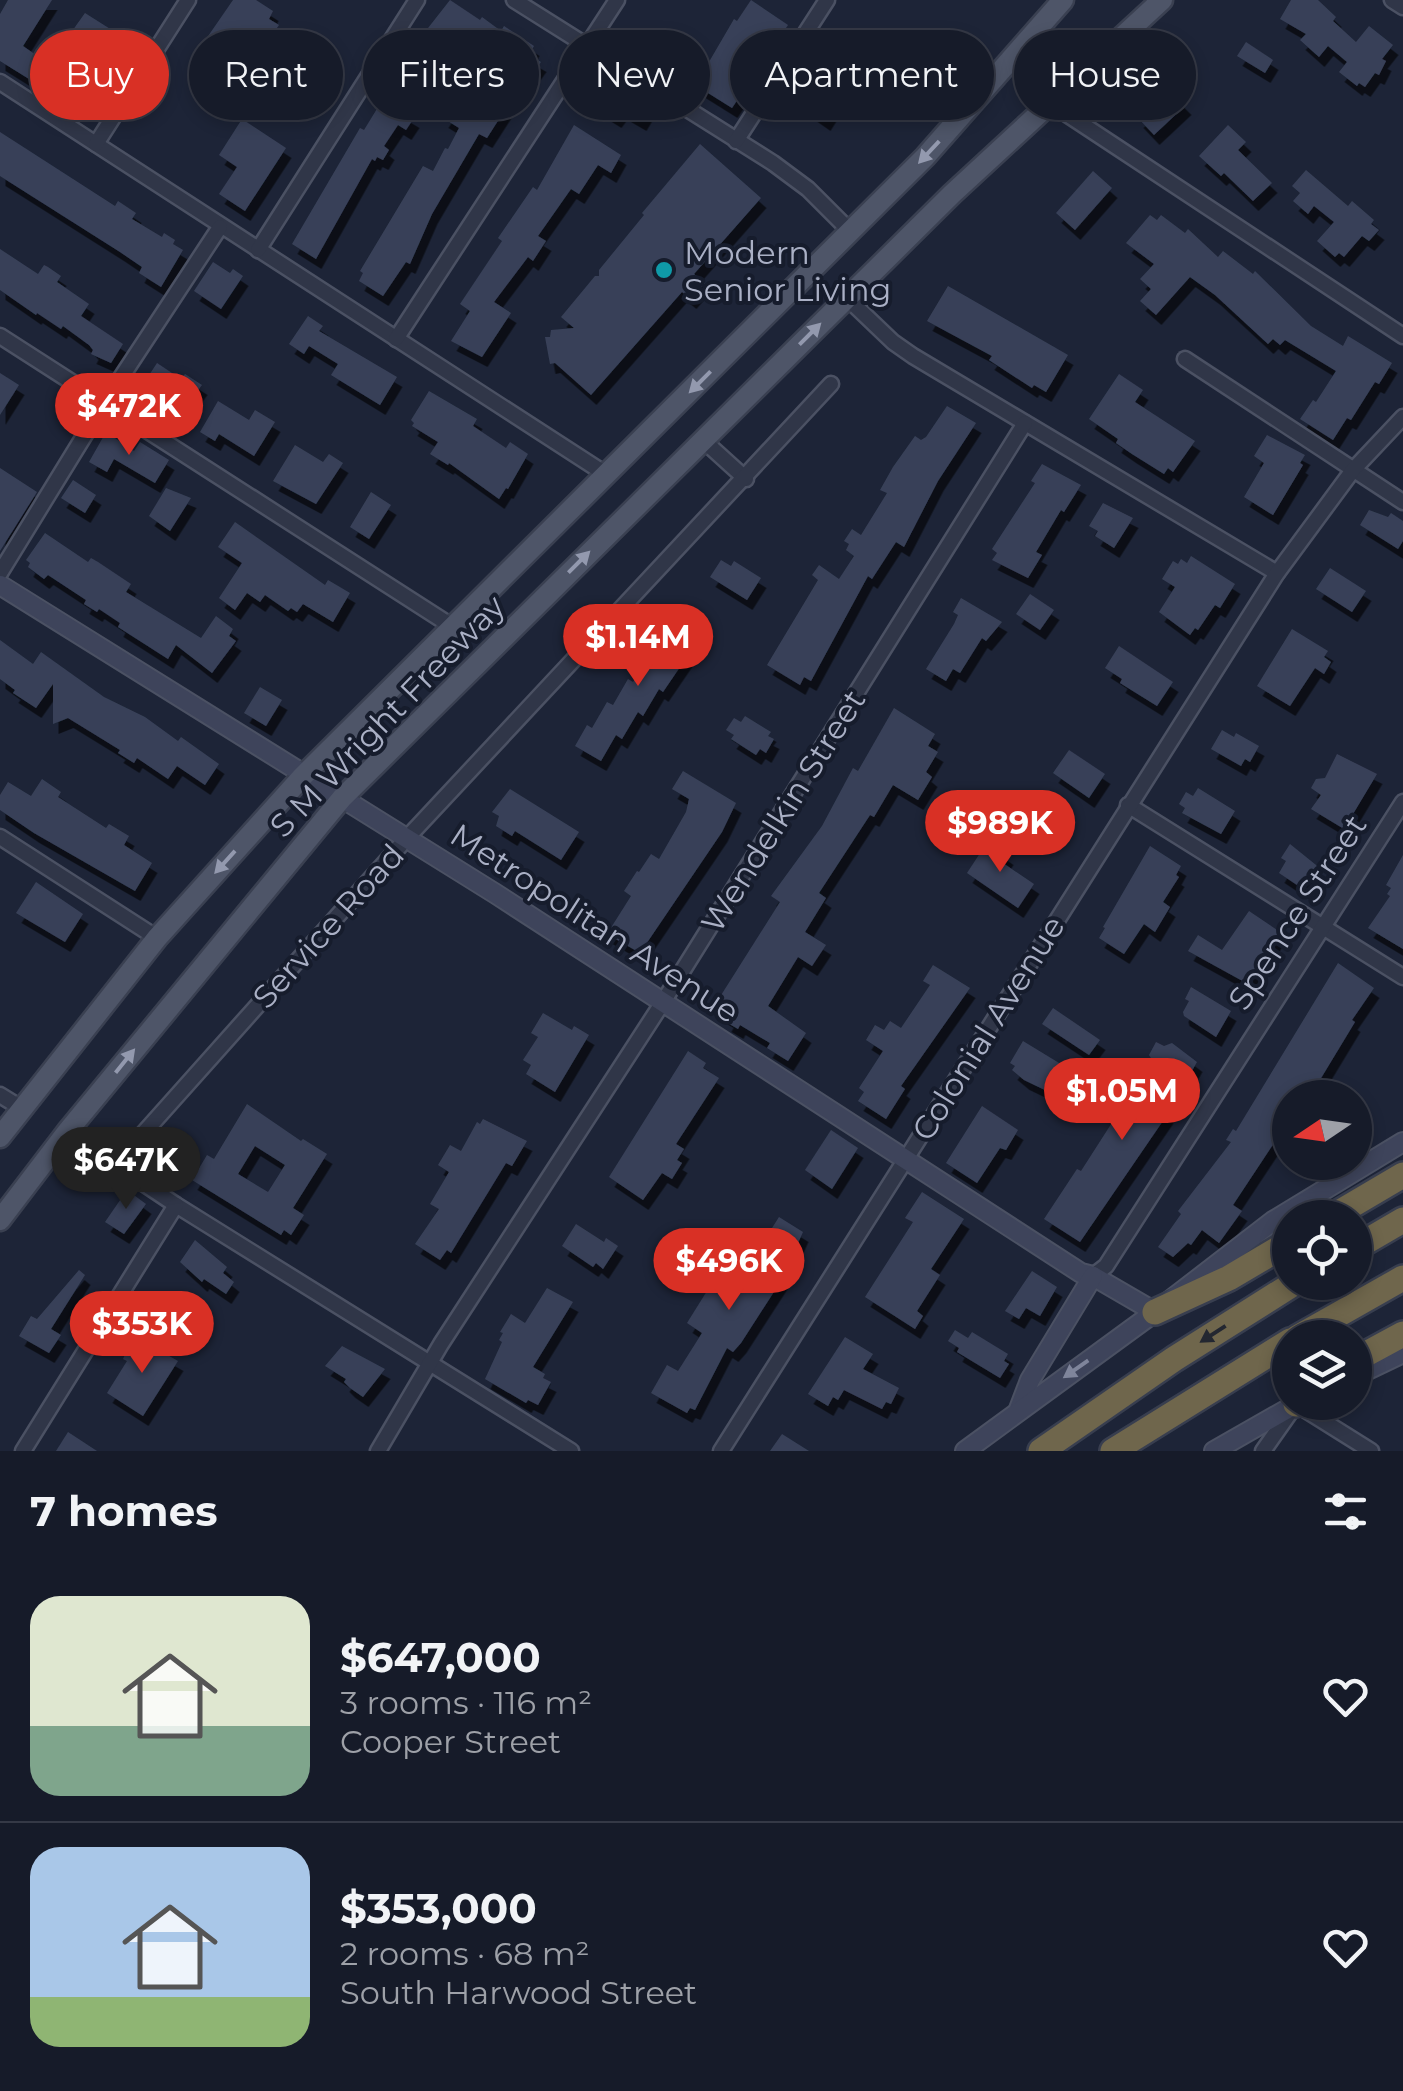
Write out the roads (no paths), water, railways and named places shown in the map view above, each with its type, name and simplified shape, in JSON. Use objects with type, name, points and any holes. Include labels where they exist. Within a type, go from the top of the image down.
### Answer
[{"type":"highway","points":[[1361,1200],[1403,1175]]},
{"type":"highway","points":[[1372,1238],[1403,1220]]},
{"type":"highway","points":[[1156,1312],[1272,1253]]},
{"type":"highway","points":[[1329,1320],[1403,1278]]},
{"type":"highway","points":[[1041,1451],[1272,1297]]},
{"type":"highway","points":[[1372,1351],[1403,1334]]},
{"type":"highway","points":[[1113,1451],[1272,1353]]},
{"type":"main road","name":"S M Wright Freeway","points":[[0,1137],[157,938],[302,776],[925,157],[1063,0]]},
{"type":"main road","name":"S M Wright Freeway","points":[[1129,30],[1162,0]]},
{"type":"main road","name":"S M Wright Freeway","points":[[0,1220],[67,1132],[342,798],[1032,120]]},
{"type":"street","points":[[96,144],[188,0]]},
{"type":"street","points":[[258,250],[417,0]]},
{"type":"street","points":[[514,0],[562,30]]},
{"type":"street","points":[[597,30],[617,0]]},
{"type":"street","points":[[736,140],[826,0]]},
{"type":"street","points":[[1392,0],[1403,7]]},
{"type":"street","points":[[0,82],[607,475]]},
{"type":"street","points":[[396,339],[559,89]]},
{"type":"street","points":[[704,120],[808,189],[851,232]]},
{"type":"street","points":[[1076,120],[1403,336]]},
{"type":"street","points":[[0,573],[220,227]]},
{"type":"street","points":[[847,298],[912,356],[1277,574]]},
{"type":"street","points":[[0,336],[453,626]]},
{"type":"street","points":[[1185,359],[1403,502]]},
{"type":"street","name":"Service Road","points":[[116,1164],[407,838],[831,384]]},
{"type":"street","name":"Colonial Avenue","points":[[721,1451],[1277,574],[1352,470],[1403,417]]},
{"type":"street","name":"Wendelkin Street","points":[[378,1451],[1026,423]]},
{"type":"street","points":[[703,440],[746,479]]},
{"type":"street","name":"Metropolitan Avenue","points":[[0,585],[407,838],[1081,1273],[1156,1312]]},
{"type":"street","name":"Spence Street","points":[[1019,1409],[1030,1380],[1093,1276],[1106,1266],[1403,802]]},
{"type":"street","points":[[1128,805],[1403,977]]},
{"type":"street","points":[[0,836],[157,938]]},
{"type":"street","points":[[0,1094],[22,1108]]},
{"type":"street","points":[[67,1132],[176,1205],[571,1451]]},
{"type":"street","points":[[965,1451],[1273,1221],[1403,1142]]},
{"type":"street","points":[[23,1451],[176,1205]]},
{"type":"street","points":[[1372,1368],[1403,1353]]},
{"type":"street","points":[[1214,1451],[1272,1418]]},
{"type":"street","points":[[1263,1451],[1286,1420]]},
{"type":"street","points":[[1324,1420],[1372,1451]]},
{"type":"place","name":"Modern Senior Living","points":[[664,270]]}]
